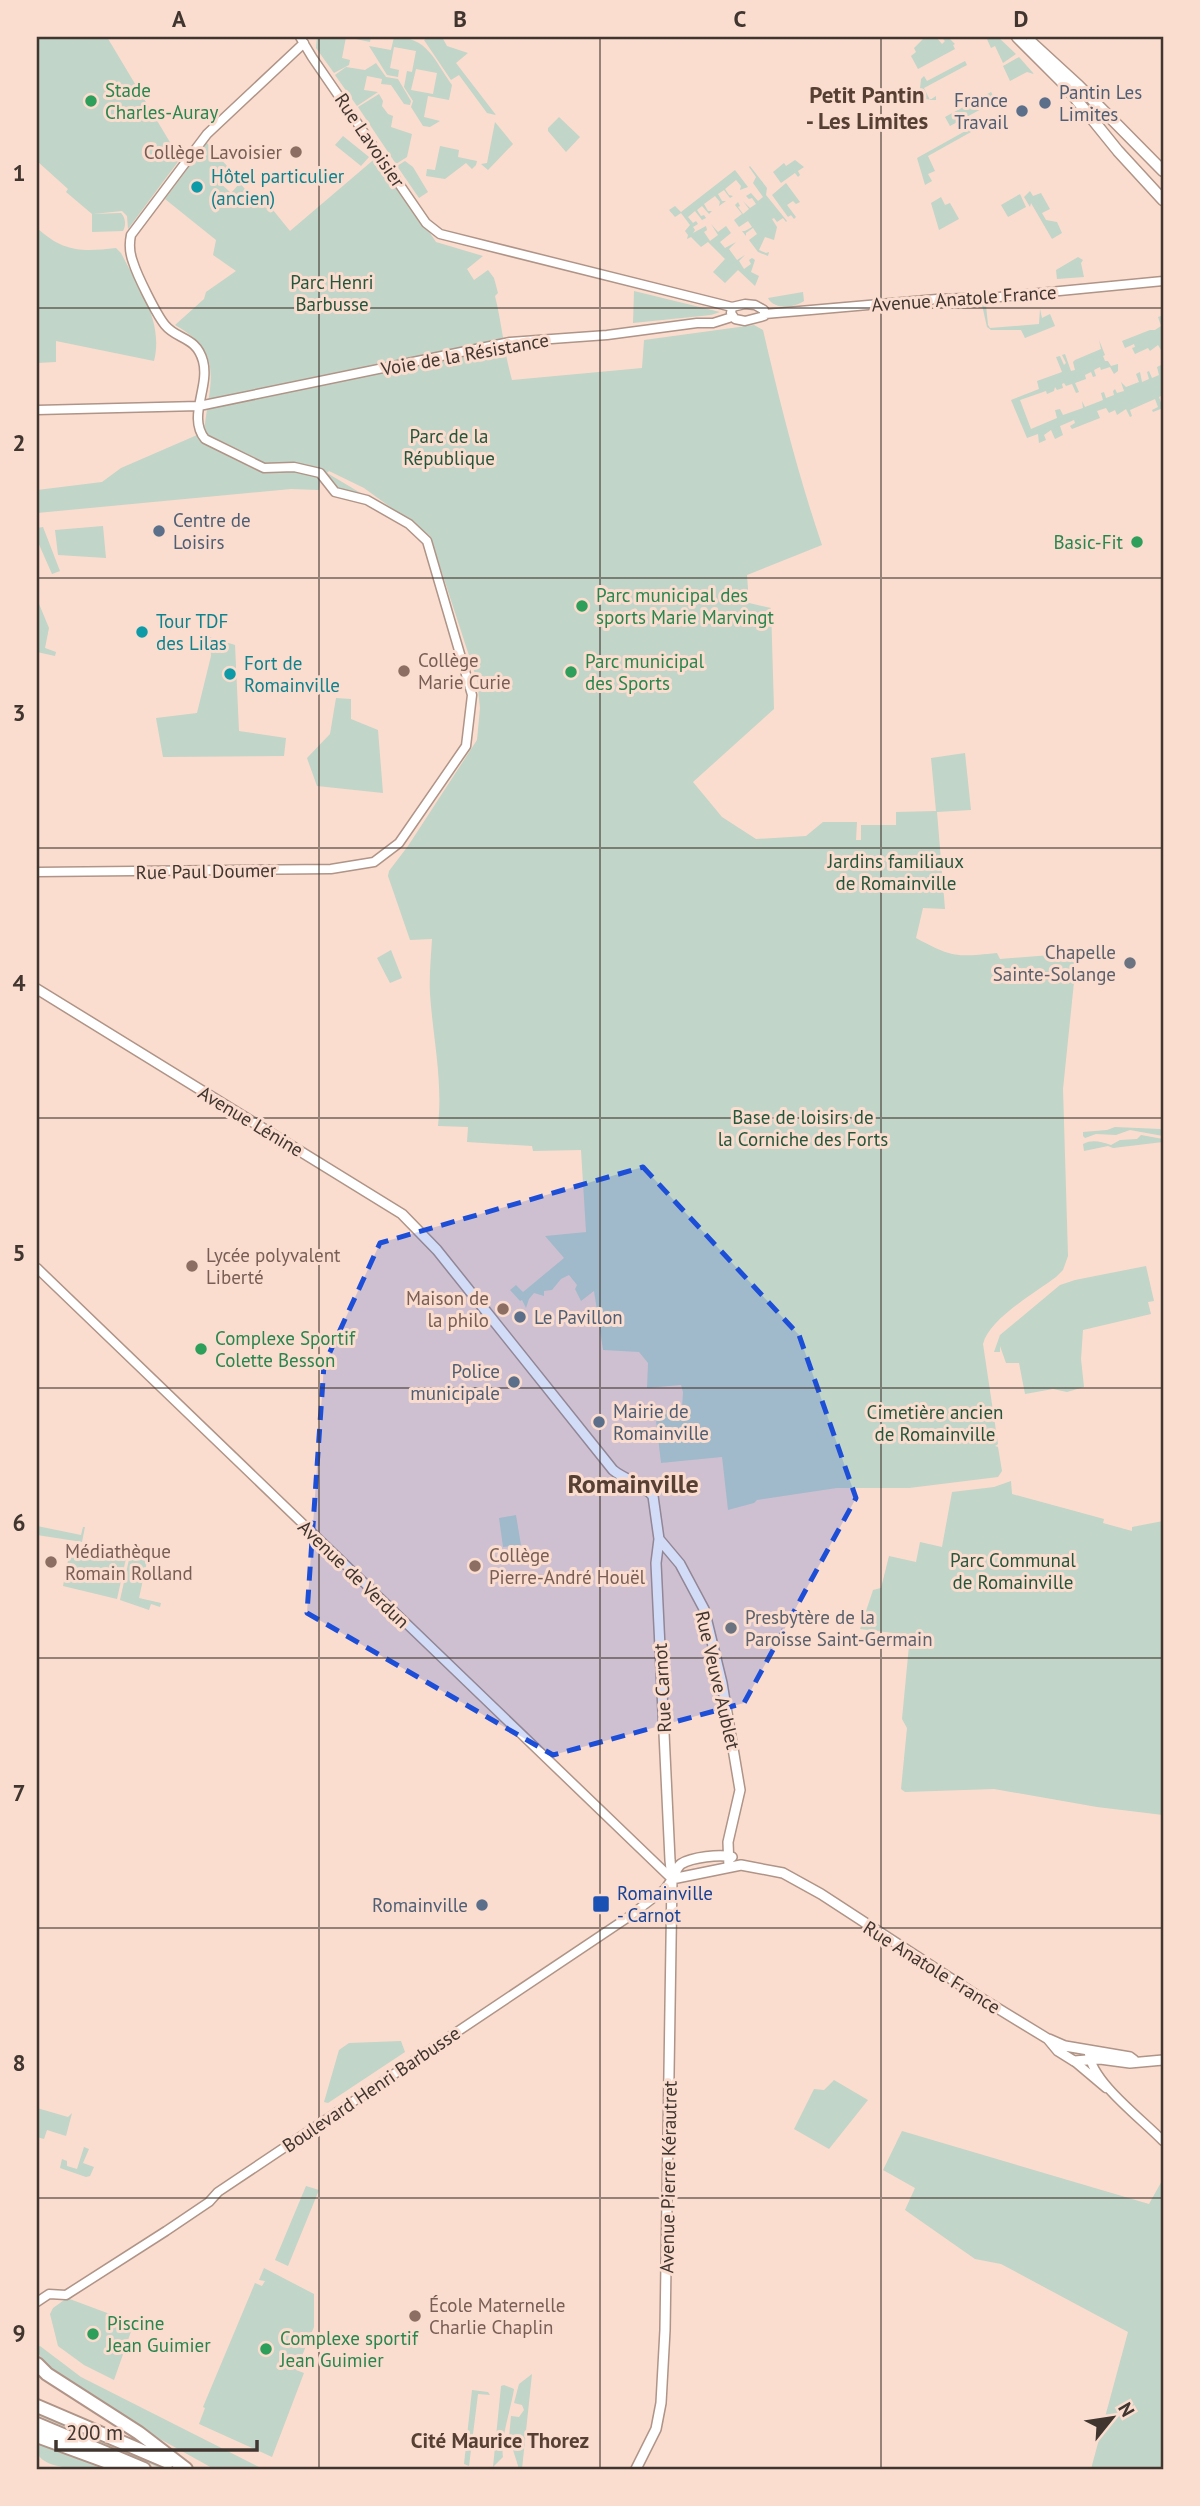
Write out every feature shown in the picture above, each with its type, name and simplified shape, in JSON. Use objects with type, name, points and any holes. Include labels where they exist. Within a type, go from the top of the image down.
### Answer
[{"type":"highway","points":[[37,2364],[47,2374],[139,2433],[185,2469]]},
{"type":"highway","points":[[37,2406],[185,2469]]},
{"type":"highway","points":[[37,2424],[141,2468]]},
{"type":"highway","points":[[37,2436],[124,2468],[141,2468]]},
{"type":"main road","points":[[1017,37],[1063,83],[1163,200]]},
{"type":"main road","points":[[1025,37],[1079,86],[1163,170]]},
{"type":"main road","name":"Avenue Lénine","points":[[37,989],[402,1214],[430,1242],[613,1470],[649,1490],[654,1498]]},
{"type":"main road","name":"Rue Carnot","points":[[654,1498],[659,1539],[656,1563],[672,1879]]},
{"type":"main road","name":"Rue Veuve Aublet","points":[[659,1539],[680,1564],[701,1602],[722,1683],[740,1790],[729,1831],[729,1856]]},
{"type":"main road","points":[[672,1879],[678,1866],[692,1860],[729,1856],[729,1867]]},
{"type":"main road","name":"Rue Anatole France","points":[[729,1856],[741,1864],[794,1877],[1048,2039],[1058,2052],[1074,2061]]},
{"type":"main road","name":"Rue Anatole France","points":[[672,1879],[741,1864]]},
{"type":"main road","name":"Avenue Pierre Kérautret","points":[[636,2469],[656,2429],[661,2403],[665,2330],[672,1879]]},
{"type":"main road","points":[[1048,2039],[1090,2056]]},
{"type":"main road","points":[[1074,2061],[1090,2056],[1130,2057],[1135,2061],[1163,2060]]},
{"type":"street","name":"Rue Lavoisier","points":[[302,40],[426,223],[440,234],[732,312]]},
{"type":"street","points":[[199,406],[205,369],[200,353],[190,341],[164,325],[132,262],[129,243],[138,225],[200,142],[302,40]]},
{"type":"street","name":"Avenue Anatole France","points":[[732,312],[737,321],[745,321],[761,318],[765,314],[937,299],[999,297],[1163,281]]},
{"type":"street","points":[[732,312],[741,304],[761,307],[765,314]]},
{"type":"street","name":"Voie de la Résistance","points":[[37,410],[199,406],[510,342],[713,323],[732,312]]},
{"type":"street","name":"Rue Paul Doumer","points":[[37,872],[321,870],[374,862],[399,843],[466,746],[472,695],[426,541],[409,524],[368,500],[339,494],[320,473],[294,467],[264,468],[212,444],[201,435],[198,424],[199,406]]},
{"type":"street","name":"Avenue de Verdun","points":[[37,1268],[672,1879]]},
{"type":"street","name":"Boulevard Henri Barbusse","points":[[37,2300],[47,2290],[66,2295],[166,2231],[209,2202],[218,2192],[627,1918],[665,1889],[672,1879]]},
{"type":"street","name":"Rue Anatole France","points":[[1090,2056],[1094,2070],[1112,2091],[1163,2140]]},
{"type":"street","name":"Rue Anatole France","points":[[1074,2061],[1093,2079],[1112,2091]]},
{"type":"highlighted area","points":[[643,1167],[799,1335],[856,1498],[744,1703],[553,1755],[307,1613],[324,1365],[380,1243]]},
{"type":"green space","name":"Stade Charles-Auray","points":[[37,37],[107,37],[180,159],[128,229],[127,216],[122,211],[93,214],[121,213],[125,222],[123,231],[92,232],[92,214],[66,192],[68,189],[37,161]]},
{"type":"green space","points":[[317,37],[346,37],[342,58],[350,60],[349,65],[334,73],[316,48]]},
{"type":"green space","points":[[346,37],[371,37],[370,42]]},
{"type":"green space","points":[[394,37],[415,41],[435,59],[452,85],[449,100],[428,96],[424,117],[440,121],[430,127],[423,126],[411,107],[413,101],[404,87],[407,71],[412,72],[416,51],[394,47],[390,68],[399,70],[398,77],[387,75],[369,46],[391,50]],"holes":[[[416,69],[437,73],[433,94],[411,90]]]},
{"type":"green space","points":[[428,37],[442,37],[447,46],[468,53],[456,63],[496,115],[487,113],[459,75],[451,80],[424,40]]},
{"type":"green space","points":[[925,37],[938,37],[942,44],[945,41],[942,38],[948,37],[955,44],[955,49],[918,69],[911,56],[916,52],[914,48]]},
{"type":"green space","points":[[986,37],[998,37],[1016,54],[1003,63],[995,46],[991,48]]},
{"type":"green space","points":[[1019,57],[1034,74],[1027,72],[1010,81],[1003,66]]},
{"type":"green space","points":[[965,61],[967,65],[924,88],[930,99],[925,99],[920,89],[921,79],[924,76],[927,81]]},
{"type":"green space","points":[[376,63],[386,77],[398,79],[411,101],[410,105],[404,104],[391,85],[381,84],[382,79],[367,76],[364,90],[378,92],[357,106],[335,75],[346,67],[365,70]]},
{"type":"green space","points":[[991,92],[996,101],[950,126],[945,117]]},
{"type":"green space","points":[[379,94],[383,101],[382,106],[393,116],[391,127],[412,134],[407,157],[396,164],[358,107]]},
{"type":"green space","points":[[559,117],[580,137],[566,152],[548,131]]},
{"type":"green space","points":[[495,122],[513,144],[488,170],[481,164],[487,163]]},
{"type":"green space","points":[[969,129],[971,132],[928,156],[935,171],[928,174],[932,181],[925,185],[917,158]]},
{"type":"green space","points":[[343,136],[369,157],[361,166],[335,145]]},
{"type":"green space","name":"Base de loisirs de la Corniche des Forts","points":[[207,143],[227,166],[217,180],[231,193],[240,183],[253,199],[260,194],[290,231],[378,156],[436,242],[483,256],[467,269],[474,280],[488,270],[494,278],[498,293],[495,296],[512,380],[642,368],[644,340],[754,325],[763,330],[790,439],[822,545],[747,575],[749,603],[771,608],[774,709],[693,782],[722,817],[756,839],[806,836],[823,822],[857,822],[856,840],[861,840],[861,825],[896,825],[896,812],[936,811],[931,758],[965,753],[971,810],[937,812],[945,909],[923,908],[916,938],[947,953],[997,953],[1000,959],[1077,953],[1063,1089],[1068,1256],[1063,1270],[1003,1316],[983,1344],[998,1444],[995,1446],[998,1447],[1002,1471],[998,1477],[909,1488],[837,1488],[757,1500],[728,1510],[722,1457],[661,1463],[655,1412],[682,1408],[681,1385],[647,1388],[648,1363],[639,1352],[603,1350],[594,1291],[581,1301],[575,1289],[577,1285],[569,1275],[561,1279],[552,1290],[544,1291],[544,1296],[534,1293],[526,1308],[522,1300],[510,1290],[516,1285],[523,1292],[564,1258],[545,1236],[586,1232],[581,1150],[533,1151],[532,1146],[467,1142],[468,1127],[438,1126],[438,1076],[430,987],[432,939],[410,940],[388,876],[477,740],[480,708],[477,680],[430,536],[364,488],[329,471],[327,473],[364,495],[341,490],[326,474],[320,478],[319,490],[291,489],[37,513],[37,490],[102,482],[121,468],[204,432],[210,384],[208,358],[191,336],[175,325],[204,299],[206,292],[236,271],[213,255],[216,240],[165,199]]},
{"type":"green space","points":[[440,146],[459,150],[458,157],[477,161],[476,165],[472,169],[466,163],[445,179],[426,176],[427,169],[435,170]]},
{"type":"green space","points":[[795,160],[804,167],[798,171],[800,175],[798,177],[795,173],[781,183],[773,172],[784,163],[786,166]]},
{"type":"green space","points":[[405,161],[413,167],[428,192],[419,198],[397,166]]},
{"type":"green space","points":[[750,166],[767,188],[766,195],[787,221],[783,218],[777,222],[772,219],[777,227],[774,240],[765,237],[759,250],[769,252],[768,256],[758,252],[749,240],[757,234],[753,228],[746,236],[742,231],[752,227],[748,221],[739,227],[734,220],[742,214],[735,205],[738,202],[743,214],[749,209],[743,201],[750,208],[756,204],[752,198],[746,196],[751,193],[758,201],[763,197],[753,183],[756,177]]},
{"type":"green space","points":[[735,170],[748,187],[740,190],[741,186],[736,180],[725,189],[733,196],[730,198],[724,190],[718,194],[722,201],[726,201],[719,206],[720,202],[715,196],[704,204],[708,211],[712,211],[709,214],[702,206],[697,210],[706,218],[702,220],[695,211],[688,217],[698,224],[693,227],[693,233],[706,226],[707,230],[704,232],[710,241],[718,235],[711,224],[718,232],[726,226],[731,233],[720,242],[725,248],[736,242],[729,249],[737,260],[745,255],[739,261],[744,269],[751,264],[749,260],[755,260],[751,272],[759,276],[755,286],[738,270],[725,283],[713,272],[725,259],[708,242],[701,247],[691,237],[687,239],[685,231],[690,225],[681,213],[675,217],[669,210],[675,206],[681,212]]},
{"type":"green space","points":[[786,183],[800,202],[796,204],[793,201],[787,205],[796,217],[794,219],[791,215],[788,217],[772,195]]},
{"type":"green space","points":[[1030,191],[1033,196],[1041,193],[1050,209],[1042,213],[1046,220],[1057,222],[1062,233],[1052,239],[1031,203],[1030,207],[1024,197]]},
{"type":"green space","points":[[1020,194],[1026,207],[1008,217],[1001,205]]},
{"type":"green space","points":[[941,197],[945,205],[950,203],[959,219],[939,230],[931,203]]},
{"type":"green space","points":[[37,228],[64,246],[83,250],[116,248],[121,253],[142,292],[152,318],[156,346],[154,361],[56,341],[56,362],[37,363]]},
{"type":"green space","points":[[1078,257],[1083,260],[1081,263],[1084,277],[1057,279],[1056,270]]},
{"type":"green space","points":[[634,291],[720,312],[633,323]]},
{"type":"green space","points":[[803,292],[804,301],[790,306],[775,305],[768,298]]},
{"type":"green space","points":[[982,305],[986,305],[990,328],[1039,324],[1040,309],[1042,318],[1050,314],[1055,326],[1025,338],[1021,330],[991,330],[987,327]]},
{"type":"green space","points":[[1161,316],[1163,349],[1158,345],[1150,351],[1148,348],[1135,354],[1132,348],[1135,347],[1134,344],[1125,348],[1122,341],[1161,326],[1158,317]]},
{"type":"green space","points":[[1099,340],[1105,361],[1111,366],[1118,364],[1118,371],[1114,374],[1110,367],[1094,370],[1096,376],[1093,377],[1091,372],[1085,375],[1086,379],[1075,383],[1079,392],[1076,393],[1072,384],[1066,386],[1064,383],[1063,388],[1057,390],[1055,387],[1054,391],[1047,394],[1046,391],[1020,400],[1031,429],[1057,418],[1055,410],[1060,409],[1063,415],[1083,408],[1082,401],[1085,407],[1103,400],[1101,393],[1104,392],[1106,398],[1114,395],[1115,389],[1117,393],[1124,391],[1121,382],[1126,387],[1139,382],[1136,374],[1140,372],[1142,382],[1149,379],[1149,371],[1152,378],[1159,375],[1157,367],[1163,364],[1163,395],[1159,397],[1163,408],[1153,412],[1152,410],[1158,407],[1155,399],[1130,410],[1130,417],[1126,409],[1117,415],[1115,410],[1109,413],[1106,408],[1097,411],[1100,418],[1072,429],[1070,426],[1075,423],[1074,420],[1060,426],[1063,435],[1055,439],[1051,430],[1044,435],[1046,440],[1039,443],[1038,434],[1027,438],[1011,400],[1039,389],[1037,381],[1062,372],[1056,357],[1060,356],[1064,365],[1066,363],[1062,355],[1065,354],[1071,371],[1075,370],[1075,360],[1101,349]]},
{"type":"green space","points":[[103,526],[106,558],[58,555],[55,530]]},
{"type":"green space","points":[[43,527],[60,571],[52,574],[37,540],[37,528]]},
{"type":"green space","points":[[37,599],[49,628],[45,648],[56,652],[55,656],[37,652]]},
{"type":"green space","points":[[210,637],[235,645],[239,731],[286,738],[284,756],[163,757],[156,718],[197,713],[211,656]]},
{"type":"green space","points":[[336,698],[351,699],[351,719],[378,730],[383,793],[317,786],[307,758],[330,734]]},
{"type":"green space","points":[[391,950],[402,978],[390,983],[377,958]]},
{"type":"green space","points":[[1115,1127],[1160,1129],[1163,1136],[1130,1130],[1116,1135],[1083,1136],[1083,1132]]},
{"type":"green space","points":[[1141,1135],[1163,1139],[1163,1142],[1113,1148],[1108,1146],[1084,1151],[1083,1144],[1087,1142],[1111,1145],[1120,1140],[1137,1139]]},
{"type":"green space","points":[[1146,1266],[1154,1301],[1148,1302],[1151,1314],[1083,1330],[1081,1359],[1084,1387],[1067,1392],[1053,1389],[1025,1394],[1019,1363],[1006,1363],[1000,1346],[1000,1352],[994,1352],[1000,1335],[1060,1285]]},
{"type":"green space","name":"Parc Communal de Romainville","points":[[1011,1481],[1012,1494],[1104,1519],[1103,1523],[1132,1531],[1132,1527],[1163,1521],[1163,1815],[1097,1807],[994,1789],[905,1792],[901,1789],[907,1728],[902,1719],[910,1635],[860,1629],[873,1590],[881,1588],[889,1556],[916,1562],[920,1542],[942,1547],[952,1492],[994,1487]]},
{"type":"green space","points":[[516,1515],[521,1545],[503,1547],[499,1518]]},
{"type":"green space","points":[[37,1526],[81,1535],[85,1527],[82,1542],[37,1535]]},
{"type":"green space","points":[[71,1545],[127,1554],[117,1599],[63,1586]]},
{"type":"green space","points":[[130,1555],[148,1557],[139,1598],[161,1603],[160,1607],[151,1604],[149,1610],[120,1600]]},
{"type":"green space","points":[[401,2041],[405,2052],[328,2103],[324,2102],[339,2050],[349,2043]]},
{"type":"green space","points":[[834,2080],[868,2100],[829,2149],[794,2129],[814,2089],[824,2090]]},
{"type":"green space","points":[[37,2108],[68,2117],[72,2113],[66,2136],[47,2130],[44,2139],[37,2137]]},
{"type":"green space","points":[[902,2131],[1149,2204],[1163,2179],[1163,2469],[1091,2469],[1128,2332],[1001,2264],[975,2259],[905,2210],[915,2188],[883,2170]]},
{"type":"green space","points":[[84,2147],[89,2149],[83,2163],[94,2167],[90,2176],[60,2168],[62,2159],[67,2161],[67,2166],[77,2169]]},
{"type":"green space","points":[[306,2186],[319,2190],[288,2266],[275,2260]]},
{"type":"green space","name":"Complexe sportif Jean Guimier","points":[[264,2268],[314,2294],[314,2327],[296,2370],[304,2373],[272,2457],[199,2424],[205,2408],[203,2407],[255,2283],[262,2286],[265,2281],[259,2280]]},
{"type":"green space","name":"Piscine Jean Guimier","points":[[67,2298],[134,2323],[114,2380],[84,2365],[58,2346],[50,2314],[53,2308]]},
{"type":"green space","points":[[40,2346],[81,2377],[263,2469],[214,2469],[69,2383],[47,2367],[37,2351]]},
{"type":"green space","points":[[532,2374],[522,2469],[519,2469],[509,2437],[511,2416],[519,2417],[524,2410],[522,2405],[514,2403],[519,2384]]},
{"type":"green space","points":[[501,2386],[514,2389],[504,2433],[503,2457],[493,2467]]},
{"type":"green space","points":[[472,2390],[488,2392],[490,2395],[478,2394],[469,2466],[464,2464]]},
{"type":"green space","points":[[37,2413],[169,2469],[162,2469]]},
{"type":"green space","points":[[37,2441],[116,2469],[85,2469],[49,2464],[41,2459],[37,2452]]},
{"type":"place","name":"Stade Charles-Auray","points":[[91,101]]},
{"type":"place","name":"Pantin Les Limites","points":[[1045,103]]},
{"type":"place","name":"France Travail","points":[[1022,111]]},
{"type":"place","name":"Collège Lavoisier","points":[[296,152]]},
{"type":"place","name":"Hôtel particulier (ancien)","points":[[197,187]]},
{"type":"place","name":"Centre de Loisirs","points":[[159,531]]},
{"type":"place","name":"Basic-Fit","points":[[1137,542]]},
{"type":"place","name":"Parc municipal des sports Marie Marvingt","points":[[582,606]]},
{"type":"place","name":"Tour TDF des Lilas","points":[[142,632]]},
{"type":"place","name":"Collège Marie Curie","points":[[404,671]]},
{"type":"place","name":"Parc municipal des Sports","points":[[571,672]]},
{"type":"place","name":"Fort de Romainville","points":[[230,674]]},
{"type":"place","name":"Chapelle Sainte-Solange","points":[[1130,963]]},
{"type":"place","name":"Lycée polyvalent Liberté","points":[[192,1266]]},
{"type":"place","name":"Maison de la philo","points":[[503,1309]]},
{"type":"place","name":"Le Pavillon","points":[[520,1317]]},
{"type":"place","name":"Complexe Sportif Colette Besson","points":[[201,1349]]},
{"type":"place","name":"Police municipale","points":[[514,1382]]},
{"type":"place","name":"Mairie de Romainville","points":[[599,1422]]},
{"type":"place","name":"Médiathèque Romain Rolland","points":[[51,1562]]},
{"type":"place","name":"Collège Pierre-André Houël","points":[[475,1566]]},
{"type":"place","name":"Presbytère de la Paroisse Saint-Germain","points":[[731,1628]]},
{"type":"place","name":"Romainville - Carnot","points":[[601,1904]]},
{"type":"place","name":"Romainville","points":[[482,1905]]},
{"type":"place","name":"École Maternelle Charlie Chaplin","points":[[415,2316]]},
{"type":"place","name":"Piscine Jean Guimier","points":[[93,2334]]},
{"type":"place","name":"Complexe sportif Jean Guimier","points":[[266,2349]]},
{"type":"district","name":"Petit Pantin - Les Limites","points":[[867,107]]},
{"type":"district","name":"Romainville","points":[[633,1483]]},
{"type":"district","name":"Cité Maurice Thorez","points":[[500,2440]]},
{"type":"park label","name":"Parc Henri Barbusse","points":[[332,293]]},
{"type":"park label","name":"Parc de la République","points":[[449,447]]},
{"type":"park label","name":"Jardins familiaux de Romainville","points":[[896,872]]},
{"type":"park label","name":"Cimetière ancien de Romainville","points":[[935,1423]]}]
